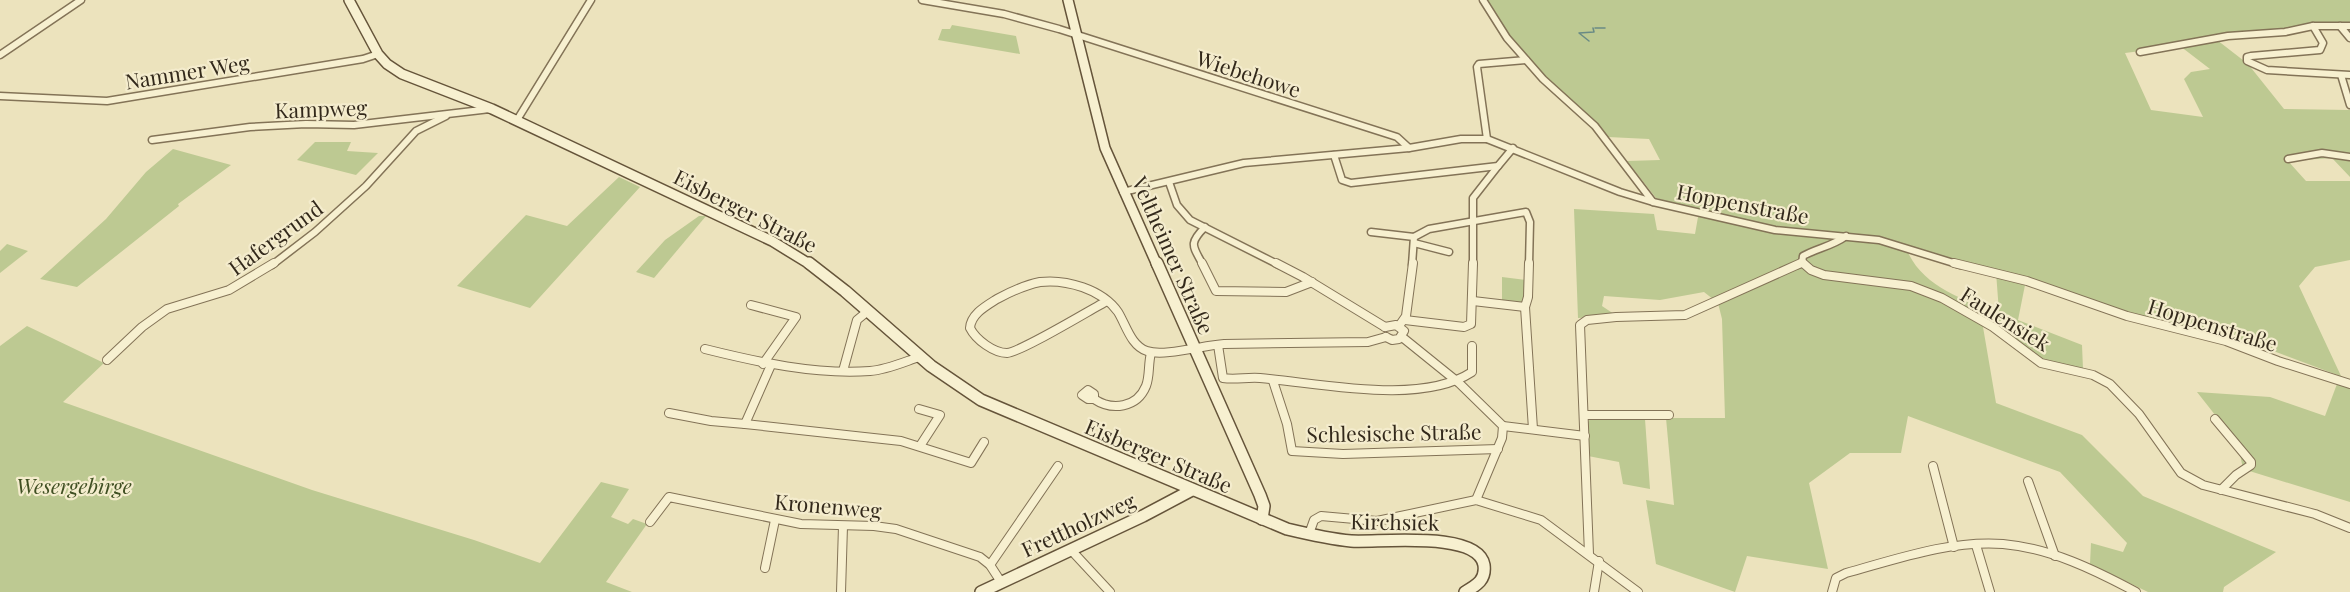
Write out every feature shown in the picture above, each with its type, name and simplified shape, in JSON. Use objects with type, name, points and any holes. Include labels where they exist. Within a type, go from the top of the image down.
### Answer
[{"type":"main road","name":"Eisberger Straße","points":[[349,0],[378,54],[387,64],[411,79],[517,120],[772,241],[814,266],[955,386],[981,400],[1262,519]]},
{"type":"main road","name":"Veltheimer Straße","points":[[1068,0],[1105,148],[1260,495],[1264,506],[1262,519]]},
{"type":"main road","name":"Frettholzweg","points":[[981,592],[1191,490]]},
{"type":"main road","name":"Kirchsiek","points":[[1262,519],[1309,534],[1352,541],[1444,541],[1463,544],[1480,556],[1485,572],[1480,583],[1465,592]]},
{"type":"street","points":[[0,55],[81,0]]},
{"type":"street","points":[[517,120],[591,0]]},
{"type":"street","name":"Wiebehowe","points":[[922,0],[1004,14],[1076,35],[1397,138],[1408,148]]},
{"type":"street","points":[[1483,0],[1498,26],[1526,60],[1551,87],[1579,109],[1595,126],[1653,202]]},
{"type":"street","points":[[2140,52],[2228,36],[2285,32],[2313,26],[2350,26]]},
{"type":"street","points":[[2313,26],[2323,43],[2320,50],[2251,56],[2247,57],[2247,61],[2261,69],[2350,77]]},
{"type":"street","points":[[2340,26],[2350,38]]},
{"type":"street","name":"Nammer Weg","points":[[0,96],[107,101],[363,59],[378,54]]},
{"type":"street","points":[[1487,139],[1477,67],[1479,64],[1526,60]]},
{"type":"street","points":[[2342,77],[2350,105]]},
{"type":"street","name":"Kampweg","points":[[152,140],[250,127],[306,124],[354,125],[492,109]]},
{"type":"street","name":"Hafergrund","points":[[107,360],[142,327],[167,309],[229,290],[269,267],[315,232],[366,186],[416,131],[446,116]]},
{"type":"street","name":"Hoppenstraße","points":[[1123,192],[1244,163],[1408,148],[1461,139],[1487,139],[1604,186],[1653,202],[1775,230],[1880,240],[1940,260],[2026,281],[2127,316],[2226,341],[2278,362],[2350,384]]},
{"type":"street","points":[[1385,327],[1402,323],[1469,326],[1472,322],[1473,198],[1513,148]]},
{"type":"street","points":[[2288,159],[2322,153],[2350,157]]},
{"type":"street","points":[[1334,155],[1342,180],[1351,183],[1498,166]]},
{"type":"street","points":[[1169,182],[1182,213],[1312,282],[1385,327]]},
{"type":"street","points":[[1414,240],[1429,229],[1526,212],[1530,222],[1528,297],[1525,307],[1533,429]]},
{"type":"street","points":[[1205,227],[1194,238],[1193,245],[1216,291],[1286,292],[1312,282]]},
{"type":"street","points":[[1371,231],[1414,240],[1449,252]]},
{"type":"street","points":[[1589,554],[1580,325],[1587,320],[1685,315],[1802,263],[1803,256],[1811,250],[1836,245],[1846,236]]},
{"type":"street","points":[[1107,301],[1012,352],[1003,354],[992,350],[972,332],[970,327],[972,318],[1015,289],[1046,282],[1067,284],[1087,290],[1107,301],[1122,319],[1138,347],[1151,353],[1218,345],[1368,342],[1386,337],[1396,340],[1402,337],[1404,332],[1402,323],[1409,278],[1412,274],[1414,240]]},
{"type":"street","name":"Faulensiek","points":[[1802,263],[1813,273],[1832,278],[1910,285],[1926,291],[1975,316],[2043,364],[2086,372],[2109,383],[2132,405],[2181,473],[2203,485],[2315,514],[2350,528]]},
{"type":"street","points":[[1473,301],[1525,307]]},
{"type":"street","points":[[745,424],[767,365],[796,317],[751,305]]},
{"type":"street","points":[[843,370],[857,320],[868,311]]},
{"type":"street","points":[[1385,327],[1383,332],[1386,337]]},
{"type":"street","points":[[1402,337],[1459,382],[1503,426],[1585,436]]},
{"type":"street","name":"Schlesische Straße","points":[[1218,345],[1223,378],[1230,380],[1252,377],[1312,386],[1385,388],[1437,386],[1459,382]]},
{"type":"street","points":[[1459,382],[1472,372],[1472,346]]},
{"type":"street","points":[[705,349],[767,365],[843,370],[872,371],[919,357]]},
{"type":"street","points":[[1094,399],[1102,406],[1116,407],[1136,400],[1147,384],[1146,369],[1151,353]]},
{"type":"street","name":"Schlesische Straße","points":[[1273,381],[1287,424],[1292,452],[1347,454],[1455,448],[1498,449]]},
{"type":"street","points":[[919,409],[940,415],[920,446]]},
{"type":"street","points":[[669,413],[711,422],[901,441],[971,463],[984,442]]},
{"type":"street","points":[[1585,416],[1669,415]]},
{"type":"street","points":[[2215,418],[2251,462],[2251,465],[2236,475],[2222,490]]},
{"type":"street","points":[[1476,500],[1498,449],[1503,426]]},
{"type":"street","points":[[1001,582],[990,565],[1058,466]]},
{"type":"street","points":[[1933,466],[1954,547]]},
{"type":"street","points":[[2028,481],[2055,556]]},
{"type":"street","name":"Kronenweg","points":[[650,522],[669,497],[801,524],[896,530],[980,557],[990,565]]},
{"type":"street","points":[[1309,534],[1314,520],[1322,516],[1377,521],[1476,500],[1541,520],[1638,592]]},
{"type":"street","points":[[765,568],[775,520]]},
{"type":"street","points":[[841,592],[843,526]]},
{"type":"street","points":[[1832,592],[1836,579],[1846,573],[1932,549],[2004,544],[2055,556],[2118,582],[2136,592]]},
{"type":"street","points":[[1976,545],[1990,592]]},
{"type":"street","points":[[1071,550],[1110,592]]},
{"type":"street","points":[[1594,592],[1599,561]]},
{"type":"green space","points":[[1487,0],[2350,0],[2350,26],[2330,25],[2217,40],[2248,64],[2284,109],[2350,110],[2350,177],[2332,158],[2288,161],[2306,181],[2350,181],[2350,260],[2315,267],[2299,286],[2341,376],[2350,386],[2350,502],[2243,469],[2238,444],[2197,392],[2270,397],[2325,416],[2340,376],[2263,347],[2127,314],[2026,280],[2018,320],[2082,345],[2083,369],[2047,364],[1991,329],[1983,327],[1996,403],[2082,435],[2143,496],[2276,552],[2224,587],[2223,592],[2148,592],[2090,564],[2091,543],[2123,552],[2127,543],[2060,472],[1908,416],[1901,453],[1850,453],[1809,483],[1828,569],[1747,556],[1735,592],[1656,564],[1646,500],[1674,505],[1666,418],[1725,418],[1722,319],[1718,303],[1704,292],[1660,300],[1604,296],[1602,306],[1617,316],[1578,318],[1574,209],[1654,214],[1657,230],[1695,234],[1698,217],[1696,210],[1656,198],[1627,161],[1660,160],[1649,139],[1608,137],[1542,74],[1498,21]],"holes":[[[2180,46],[2210,69],[2191,72],[2184,79],[2203,117],[2151,110],[2125,53]],[[1906,248],[1996,272],[1999,312],[1957,296],[1932,282],[1913,261]]]},
{"type":"green space","points":[[952,25],[1016,36],[1020,54],[938,40],[942,29],[950,29]]},
{"type":"green space","points":[[315,142],[351,142],[347,151],[378,153],[356,175],[297,160]]},
{"type":"green space","points":[[173,149],[231,165],[178,204],[179,206],[77,287],[40,279],[106,219],[146,172]]},
{"type":"green space","points":[[619,177],[640,187],[530,308],[457,286],[526,215],[567,226]]},
{"type":"green space","points":[[699,216],[706,216],[654,278],[636,272],[665,240]]},
{"type":"green space","points":[[7,244],[28,251],[0,273],[0,251]]},
{"type":"green space","points":[[1502,277],[1526,280],[1523,303],[1502,301]]},
{"type":"green space","name":"Wesergebirge","points":[[27,326],[104,363],[63,402],[312,490],[540,563],[601,482],[629,489],[611,517],[628,524],[633,519],[647,524],[606,582],[632,592],[0,592],[0,346]]},
{"type":"green space","points":[[1590,419],[1645,419],[1650,489],[1623,484],[1619,462],[1588,456],[1587,424]]},
{"type":"waterway","points":[[1589,41],[1579,33],[1594,32],[1593,28]]},
{"type":"waterway","points":[[1595,28],[1605,28]]}]
